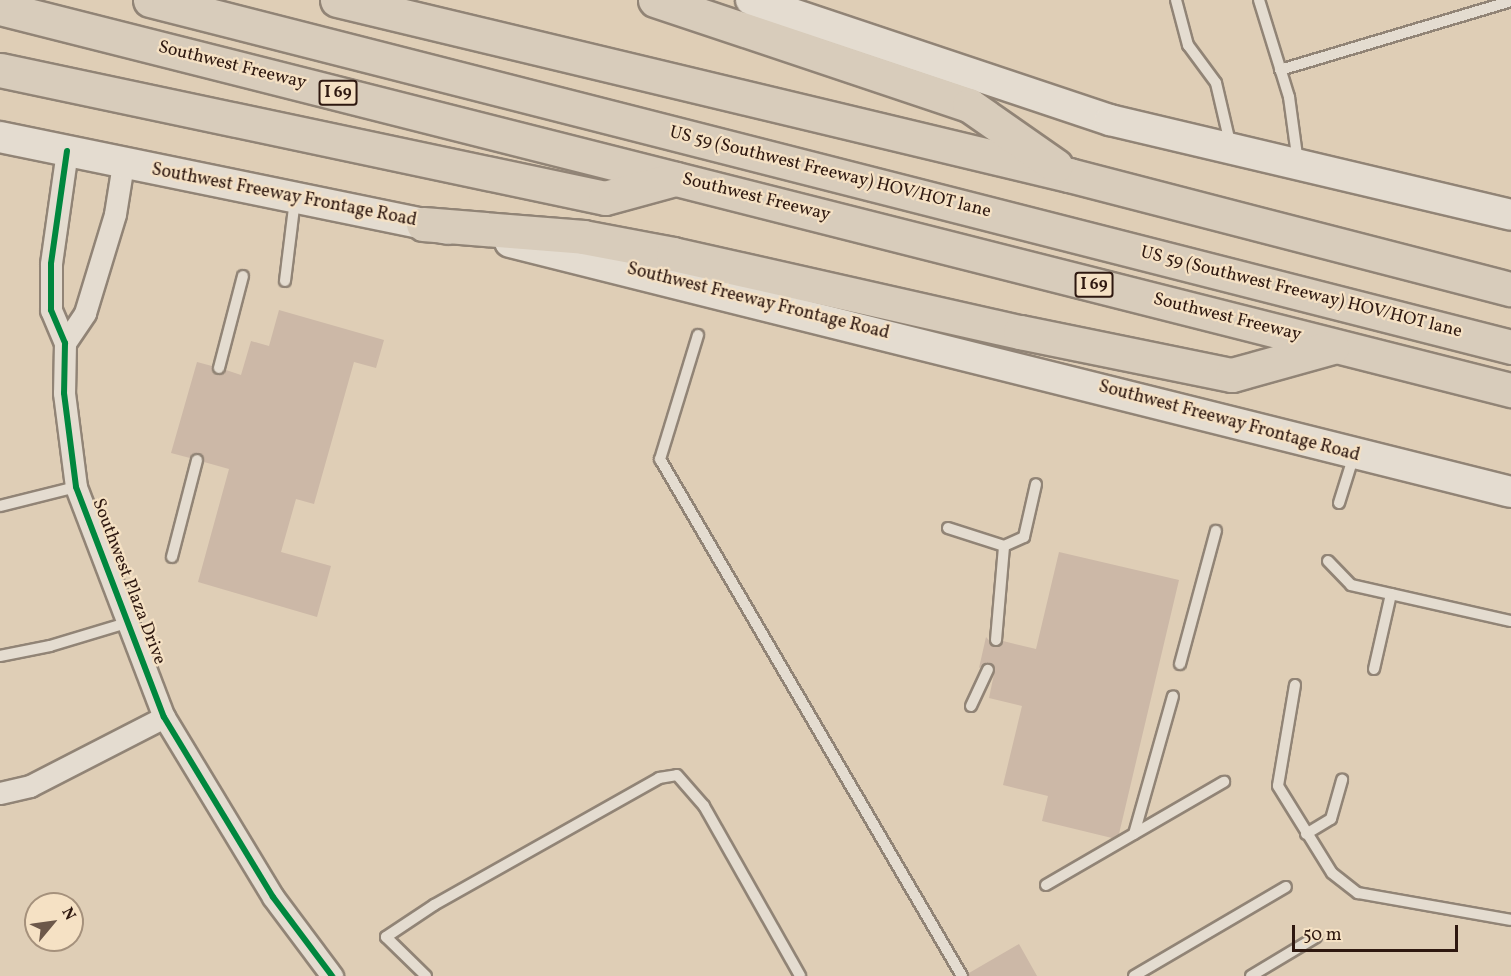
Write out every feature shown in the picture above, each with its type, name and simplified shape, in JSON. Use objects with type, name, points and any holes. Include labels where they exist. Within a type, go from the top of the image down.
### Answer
[{"type":"highway","name":"US 59 (Southwest Freeway) HOV/HOT lane","points":[[150,0],[1511,347]]},
{"type":"highway","points":[[655,0],[969,105],[1069,175]]},
{"type":"highway","points":[[344,1],[1069,175],[1511,289]]},
{"type":"highway","name":"Southwest Freeway","points":[[0,8],[1511,390]]},
{"type":"highway","points":[[0,70],[605,198],[677,178]]},
{"type":"highway","points":[[423,224],[502,227],[628,245],[1232,375],[1335,346]]},
{"type":"main road","points":[[751,0],[1110,120],[1511,215]]},
{"type":"main road","name":"Southwest Freeway Frontage Road","points":[[0,137],[295,200],[565,254],[986,358],[1354,455],[1511,492]]},
{"type":"street","name":"Southwest Plaza Drive","points":[[67,151],[51,264],[51,310],[65,343],[64,393],[76,488],[164,717],[273,897],[332,976]]},
{"type":"street","points":[[65,343],[85,313],[115,214],[123,164]]},
{"type":"street","points":[[0,793],[30,786],[164,717]]},
{"type":"lane","points":[[1176,0],[1188,45],[1216,83],[1232,150]]},
{"type":"lane","points":[[1259,0],[1288,97],[1299,166]]},
{"type":"lane","points":[[1280,70],[1511,1]]},
{"type":"lane","points":[[285,281],[295,200]]},
{"type":"lane","points":[[219,368],[243,276]]},
{"type":"lane","points":[[699,335],[660,459],[962,976]]},
{"type":"lane","points":[[1339,503],[1354,455]]},
{"type":"lane","points":[[172,557],[196,460]]},
{"type":"lane","points":[[948,528],[1004,546],[1024,537],[1036,484]]},
{"type":"lane","points":[[0,506],[76,488]]},
{"type":"lane","points":[[1180,664],[1216,531]]},
{"type":"lane","points":[[996,640],[1004,546]]},
{"type":"lane","points":[[1328,561],[1351,585],[1511,621]]},
{"type":"lane","points":[[1374,669],[1391,594]]},
{"type":"lane","points":[[0,658],[126,623]]},
{"type":"lane","points":[[971,705],[988,670]]},
{"type":"lane","points":[[1295,685],[1278,786],[1332,873],[1358,893],[1511,920]]},
{"type":"lane","points":[[1134,834],[1173,696]]},
{"type":"lane","points":[[426,976],[386,937],[434,905],[659,778],[677,775],[704,806],[800,976]]},
{"type":"lane","points":[[1306,834],[1331,819],[1342,780]]},
{"type":"lane","points":[[1046,885],[1224,782]]},
{"type":"lane","points":[[1134,976],[1286,887]]},
{"type":"lane","points":[[1251,976],[1316,937]]},
{"type":"building","points":[[279,310],[384,340],[376,368],[354,362],[314,504],[296,499],[281,552],[331,566],[317,617],[198,582],[229,469],[204,462],[199,453],[190,458],[171,453],[197,362],[212,366],[217,375],[226,370],[241,375],[251,341],[269,346]]},
{"type":"building","points":[[1059,552],[1179,580],[1119,834],[1112,838],[1042,821],[1048,796],[1003,785],[1022,706],[989,698],[995,669],[988,663],[979,668],[986,637],[995,647],[1003,641],[1036,649]]},
{"type":"building","points":[[1019,944],[1037,976],[969,976],[969,973]]},
{"type":"cycle path","points":[[67,151],[51,264],[51,310],[65,343],[64,393],[76,487],[164,717],[273,897],[332,976]]}]
